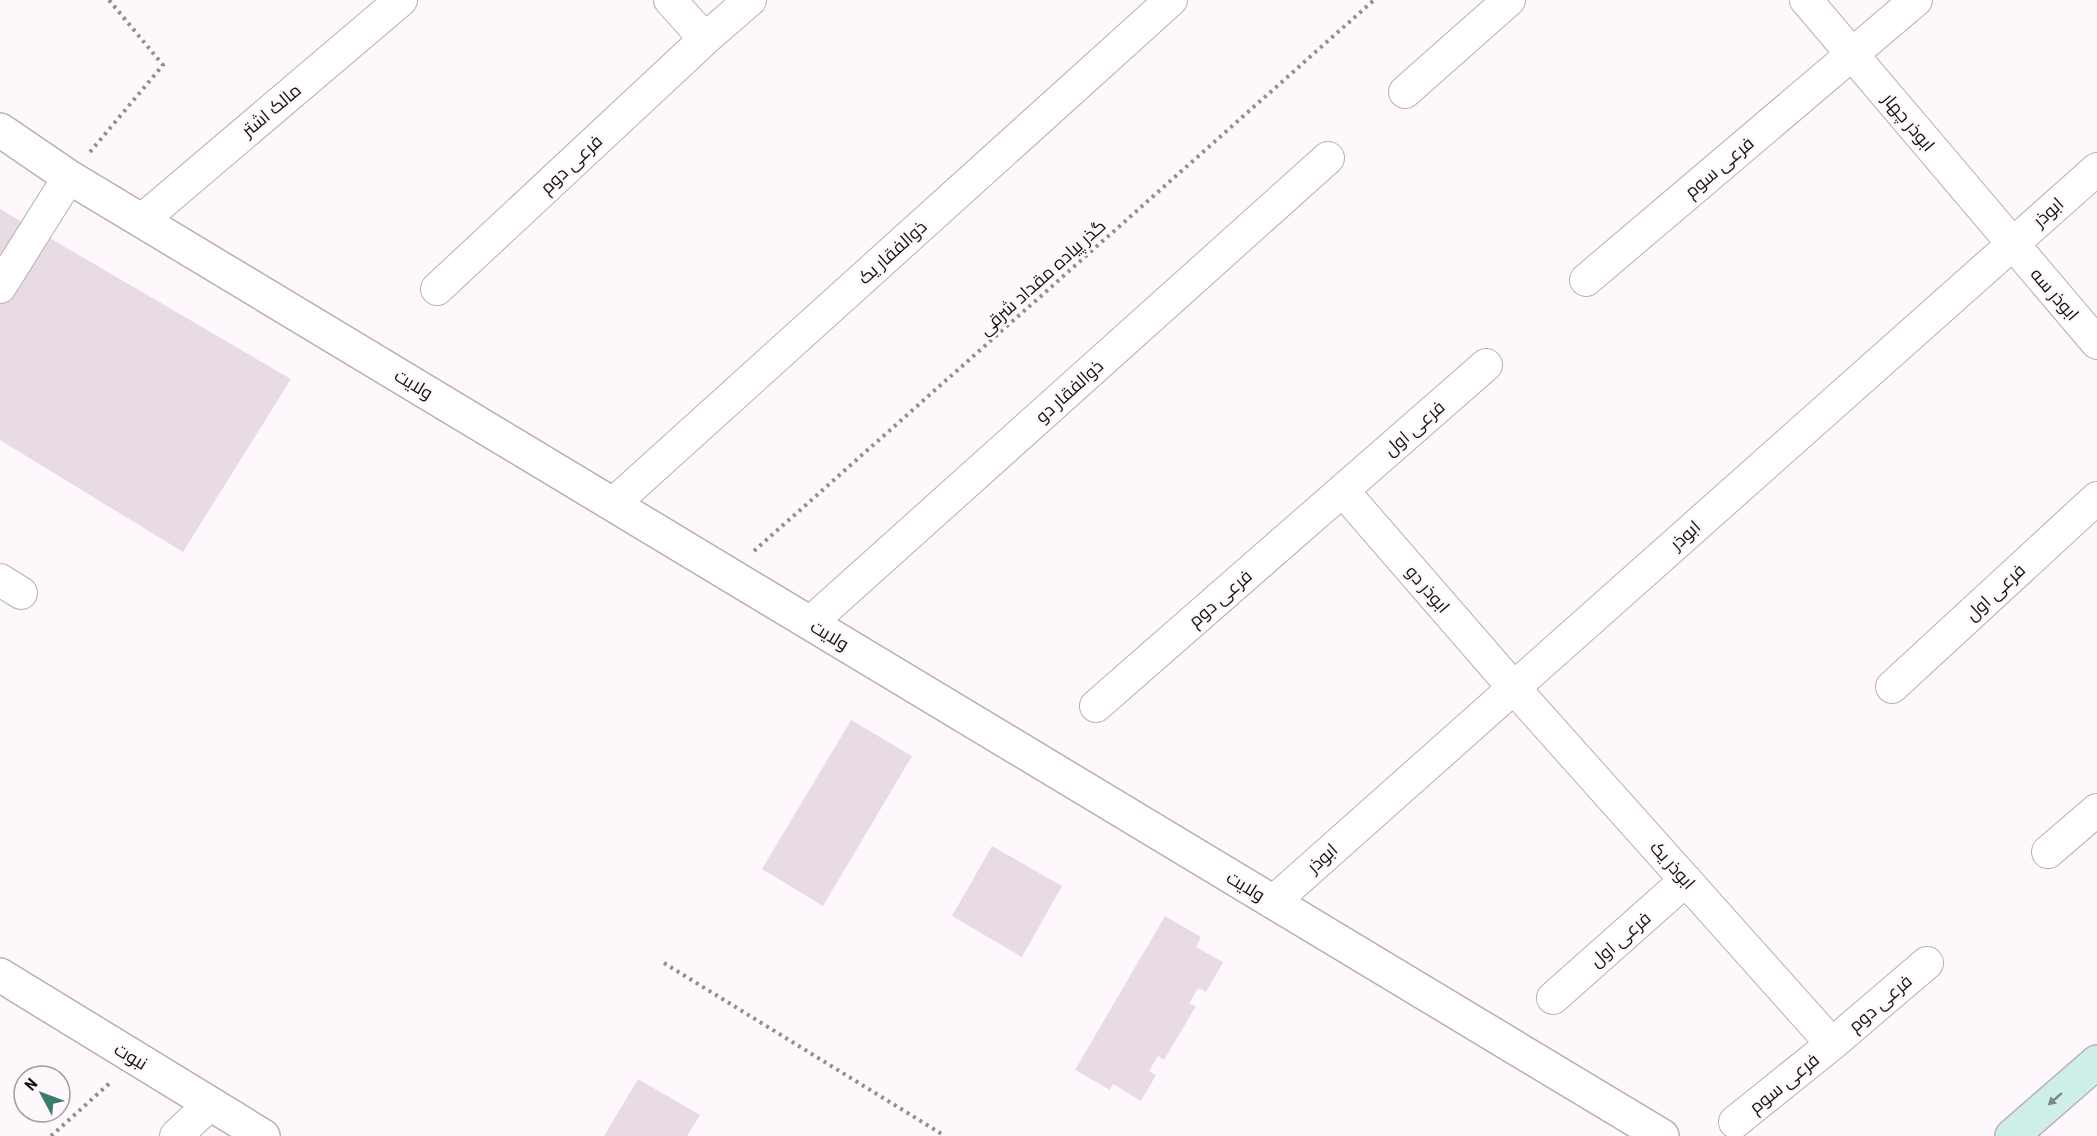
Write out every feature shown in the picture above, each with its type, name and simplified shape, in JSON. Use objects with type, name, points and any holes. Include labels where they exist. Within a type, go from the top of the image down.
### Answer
[{"type":"main road","points":[[2012,1136],[2097,1062]]},
{"type":"street","name":"مالک اشتر","points":[[142,220],[401,0]]},
{"type":"street","points":[[670,0],[705,39],[750,0]]},
{"type":"street","name":"ذوالفقار یک","points":[[613,504],[1171,0]]},
{"type":"street","points":[[1405,92],[1509,0]]},
{"type":"street","name":"ابوذر چهار","points":[[1806,0],[2012,244]]},
{"type":"street","points":[[1853,55],[1916,0]]},
{"type":"street","name":"فرعی دوم","points":[[437,289],[705,39]]},
{"type":"street","name":"فرعی سوم","points":[[1586,280],[1853,55]]},
{"type":"street","name":"ولایت","points":[[0,130],[69,177],[1662,1136]]},
{"type":"street","name":"ذوالفقار دو","points":[[810,623],[1328,158]]},
{"type":"street","name":"ابوذر","points":[[1273,902],[2097,169]]},
{"type":"street","points":[[0,287],[69,177]]},
{"type":"street","name":"ابوذر سه","points":[[2012,244],[2097,343]]},
{"type":"street","name":"فرعی اول","points":[[1343,491],[1486,365]]},
{"type":"street","name":"فرعی دوم","points":[[1096,706],[1343,491]]},
{"type":"street","name":"ابوذر دو","points":[[1343,491],[1514,687]]},
{"type":"street","name":"فرعی اول","points":[[1892,687],[2097,498]]},
{"type":"street","name":"ابوذر یک","points":[[1514,687],[1832,1044]]},
{"type":"street","points":[[2048,852],[2097,810]]},
{"type":"street","name":"فرعی اول","points":[[1553,998],[1686,880]]},
{"type":"street","name":"فرعی دوم","points":[[1832,1044],[1927,963]]},
{"type":"street","name":"نبوت","points":[[0,975],[262,1136]]},
{"type":"street","name":"فرعی سوم","points":[[1735,1122],[1832,1044]]},
{"type":"street","points":[[176,1136],[210,1104]]},
{"type":"path","points":[[69,177],[163,65],[109,0]]},
{"type":"path","name":"گذر پیاده مقداد شرقی","points":[[729,574],[1374,0]]},
{"type":"path","points":[[664,963],[945,1136]]},
{"type":"path","points":[[51,1136],[136,1059]]},
{"type":"building","points":[[0,209],[291,379],[183,552],[0,440]]},
{"type":"building","points":[[851,720],[912,756],[823,906],[762,869]]},
{"type":"building","points":[[992,846],[1062,886],[1022,957],[952,916]]},
{"type":"building","points":[[1165,916],[1201,937],[1196,947],[1223,962],[1206,992],[1198,988],[1189,1004],[1196,1006],[1164,1060],[1158,1056],[1149,1071],[1156,1075],[1141,1101],[1113,1084],[1110,1090],[1075,1070]]},
{"type":"building","points":[[638,1079],[700,1115],[687,1136],[604,1136]]}]
